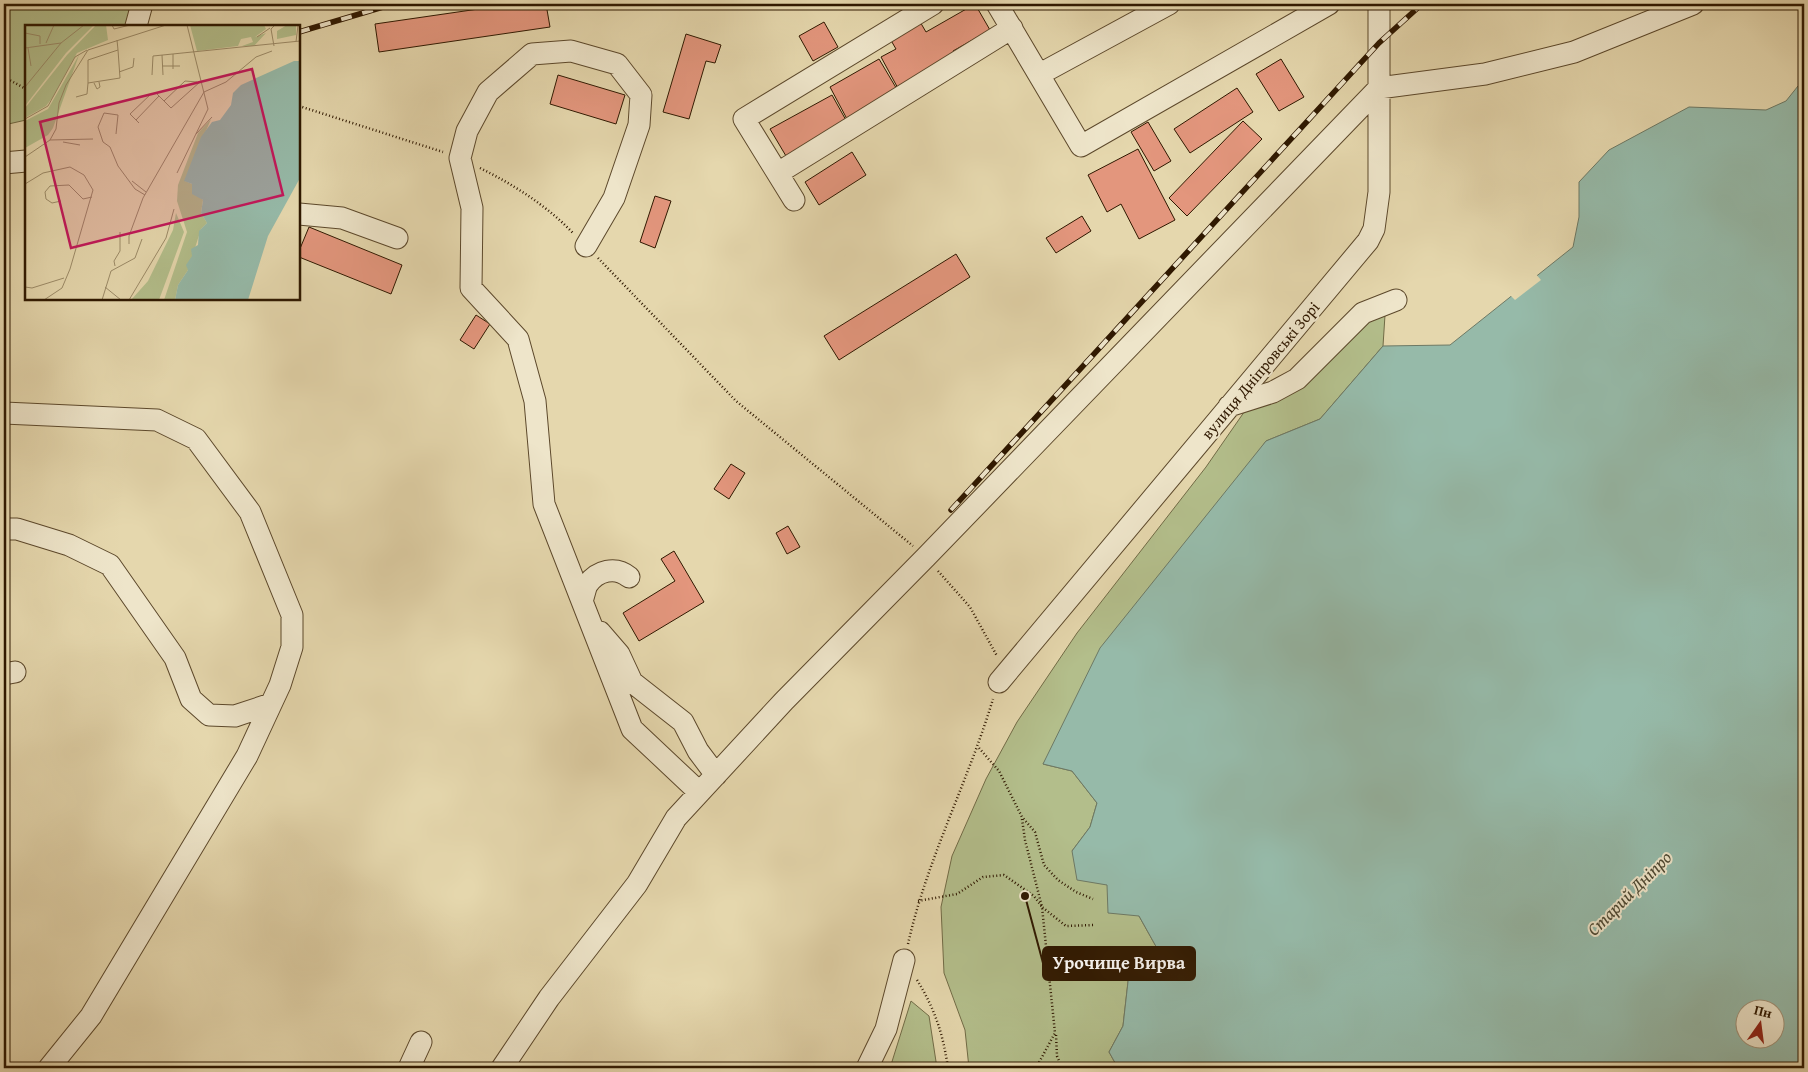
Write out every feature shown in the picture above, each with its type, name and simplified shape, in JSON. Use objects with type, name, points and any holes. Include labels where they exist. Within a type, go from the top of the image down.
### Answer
[{"type":"street","points":[[136,25],[142,4]]},
{"type":"street","points":[[794,200],[744,119],[933,4]]},
{"type":"street","points":[[997,4],[1081,146],[1329,4]]},
{"type":"street","points":[[1040,74],[1168,4]]},
{"type":"street","name":"вулиця Дніпровські Зорі","points":[[999,682],[1364,247],[1374,230],[1379,192],[1379,4]]},
{"type":"street","points":[[502,1068],[549,998],[637,884],[676,818],[784,701],[926,557],[1379,88],[1485,74],[1574,52],[1693,4]]},
{"type":"street","points":[[778,173],[1012,28]]},
{"type":"street","points":[[586,246],[614,198],[639,125],[641,95],[617,64],[571,51],[532,54],[488,92],[467,131],[460,158],[472,208],[472,288],[518,339],[535,401],[544,504],[632,729],[700,792]]},
{"type":"street","points":[[4,163],[25,162]]},
{"type":"street","points":[[300,214],[342,218],[397,238]]},
{"type":"street","points":[[1229,406],[1273,392],[1297,379],[1364,313],[1396,300]]},
{"type":"street","points":[[4,413],[157,420],[196,439],[250,512],[292,615],[292,646],[271,704],[247,756],[91,1016],[49,1068]]},
{"type":"street","points":[[4,529],[16,528],[69,545],[110,566],[175,658],[191,700],[209,715],[235,716],[271,704]]},
{"type":"street","points":[[629,577],[622,571],[611,570],[598,575],[587,586],[586,611],[619,654],[632,682],[683,722],[698,751],[716,775]]},
{"type":"street","points":[[867,1068],[886,1029],[904,960]]},
{"type":"street","points":[[409,1068],[421,1042]]},
{"type":"path","points":[[4,76],[25,88]]},
{"type":"path","points":[[300,106],[460,158],[512,184],[560,219],[736,401],[926,557],[970,607],[996,651],[1002,672],[978,748],[918,901],[904,960],[932,1004],[944,1043],[948,1068]]},
{"type":"path","points":[[978,748],[999,771],[1022,817],[1035,832],[1044,865],[1058,880],[1076,892],[1093,899]]},
{"type":"path","points":[[1022,817],[1025,840],[1042,908],[1055,1012],[1057,1056],[1062,1068]]},
{"type":"path","points":[[918,901],[957,894],[984,877],[1004,875],[1034,896],[1042,908],[1066,926],[1094,924]]},
{"type":"path","points":[[1036,1068],[1056,1033]]},
{"type":"green space","points":[[4,4],[137,4],[126,25],[25,25],[25,120],[4,125]]},
{"type":"green space","points":[[1385,315],[1383,346],[1320,419],[1266,441],[1043,764],[1072,771],[1097,803],[1090,827],[1072,851],[1139,916],[1158,950],[1145,967],[1129,973],[1123,1026],[1109,1052],[1118,1068],[969,1068],[965,1030],[944,973],[941,907],[952,856],[986,779],[1017,722],[1077,633],[1206,467],[1249,405],[1368,320]]},
{"type":"green space","points":[[911,1001],[929,1016],[937,1068],[890,1068]]},
{"type":"water","name":"Старий Дніпро","points":[[1804,83],[1804,1068],[1118,1068],[1109,1052],[1123,1026],[1129,973],[1145,966],[1158,950],[1139,916],[1108,913],[1107,885],[1077,880],[1072,851],[1090,827],[1097,803],[1072,771],[1043,764],[1100,648],[1266,441],[1320,419],[1383,346],[1450,345],[1573,247],[1579,217],[1579,182],[1609,150],[1689,107],[1766,110],[1786,101],[1798,86]]},
{"type":"pier","points":[[1535,273],[1541,280],[1515,300],[1509,294]]},
{"type":"building","points":[[513,4],[546,4],[550,27],[379,52],[375,24]]},
{"type":"building","points":[[975,4],[990,30],[953,51],[958,59],[900,92],[881,57],[896,49],[889,37],[919,20],[926,32]]},
{"type":"building","points":[[824,22],[838,47],[813,61],[799,36]]},
{"type":"building","points":[[686,34],[721,45],[715,63],[706,61],[689,119],[663,112]]},
{"type":"building","points":[[879,59],[898,91],[847,119],[830,87]]},
{"type":"building","points":[[1281,59],[1304,97],[1279,111],[1256,74]]},
{"type":"building","points":[[558,75],[625,95],[616,124],[550,104]]},
{"type":"building","points":[[1237,88],[1253,112],[1190,153],[1174,129]]},
{"type":"building","points":[[832,95],[847,122],[786,156],[770,129]]},
{"type":"building","points":[[1243,121],[1262,139],[1187,216],[1169,198]]},
{"type":"building","points":[[1148,122],[1171,161],[1154,171],[1131,132]]},
{"type":"building","points":[[1138,149],[1175,220],[1139,239],[1121,204],[1107,212],[1088,175]]},
{"type":"building","points":[[852,152],[866,175],[819,205],[805,182]]},
{"type":"building","points":[[655,196],[671,201],[655,248],[640,242]]},
{"type":"building","points":[[1082,216],[1091,231],[1056,253],[1046,238]]},
{"type":"building","points":[[309,227],[402,265],[391,294],[300,257],[300,249]]},
{"type":"building","points":[[956,254],[970,277],[839,360],[824,336]]},
{"type":"building","points":[[476,315],[490,324],[474,349],[460,340]]},
{"type":"building","points":[[731,464],[745,473],[729,499],[714,489]]},
{"type":"building","points":[[788,526],[800,547],[787,554],[776,533]]},
{"type":"building","points":[[674,551],[704,602],[639,641],[623,613],[675,581],[661,559]]},
{"type":"railway","points":[[300,32],[393,4]]},
{"type":"railway","points":[[951,510],[1379,43],[1422,4]]},
{"type":"place","name":"Урочище Вирва","points":[[1025,896]]}]
